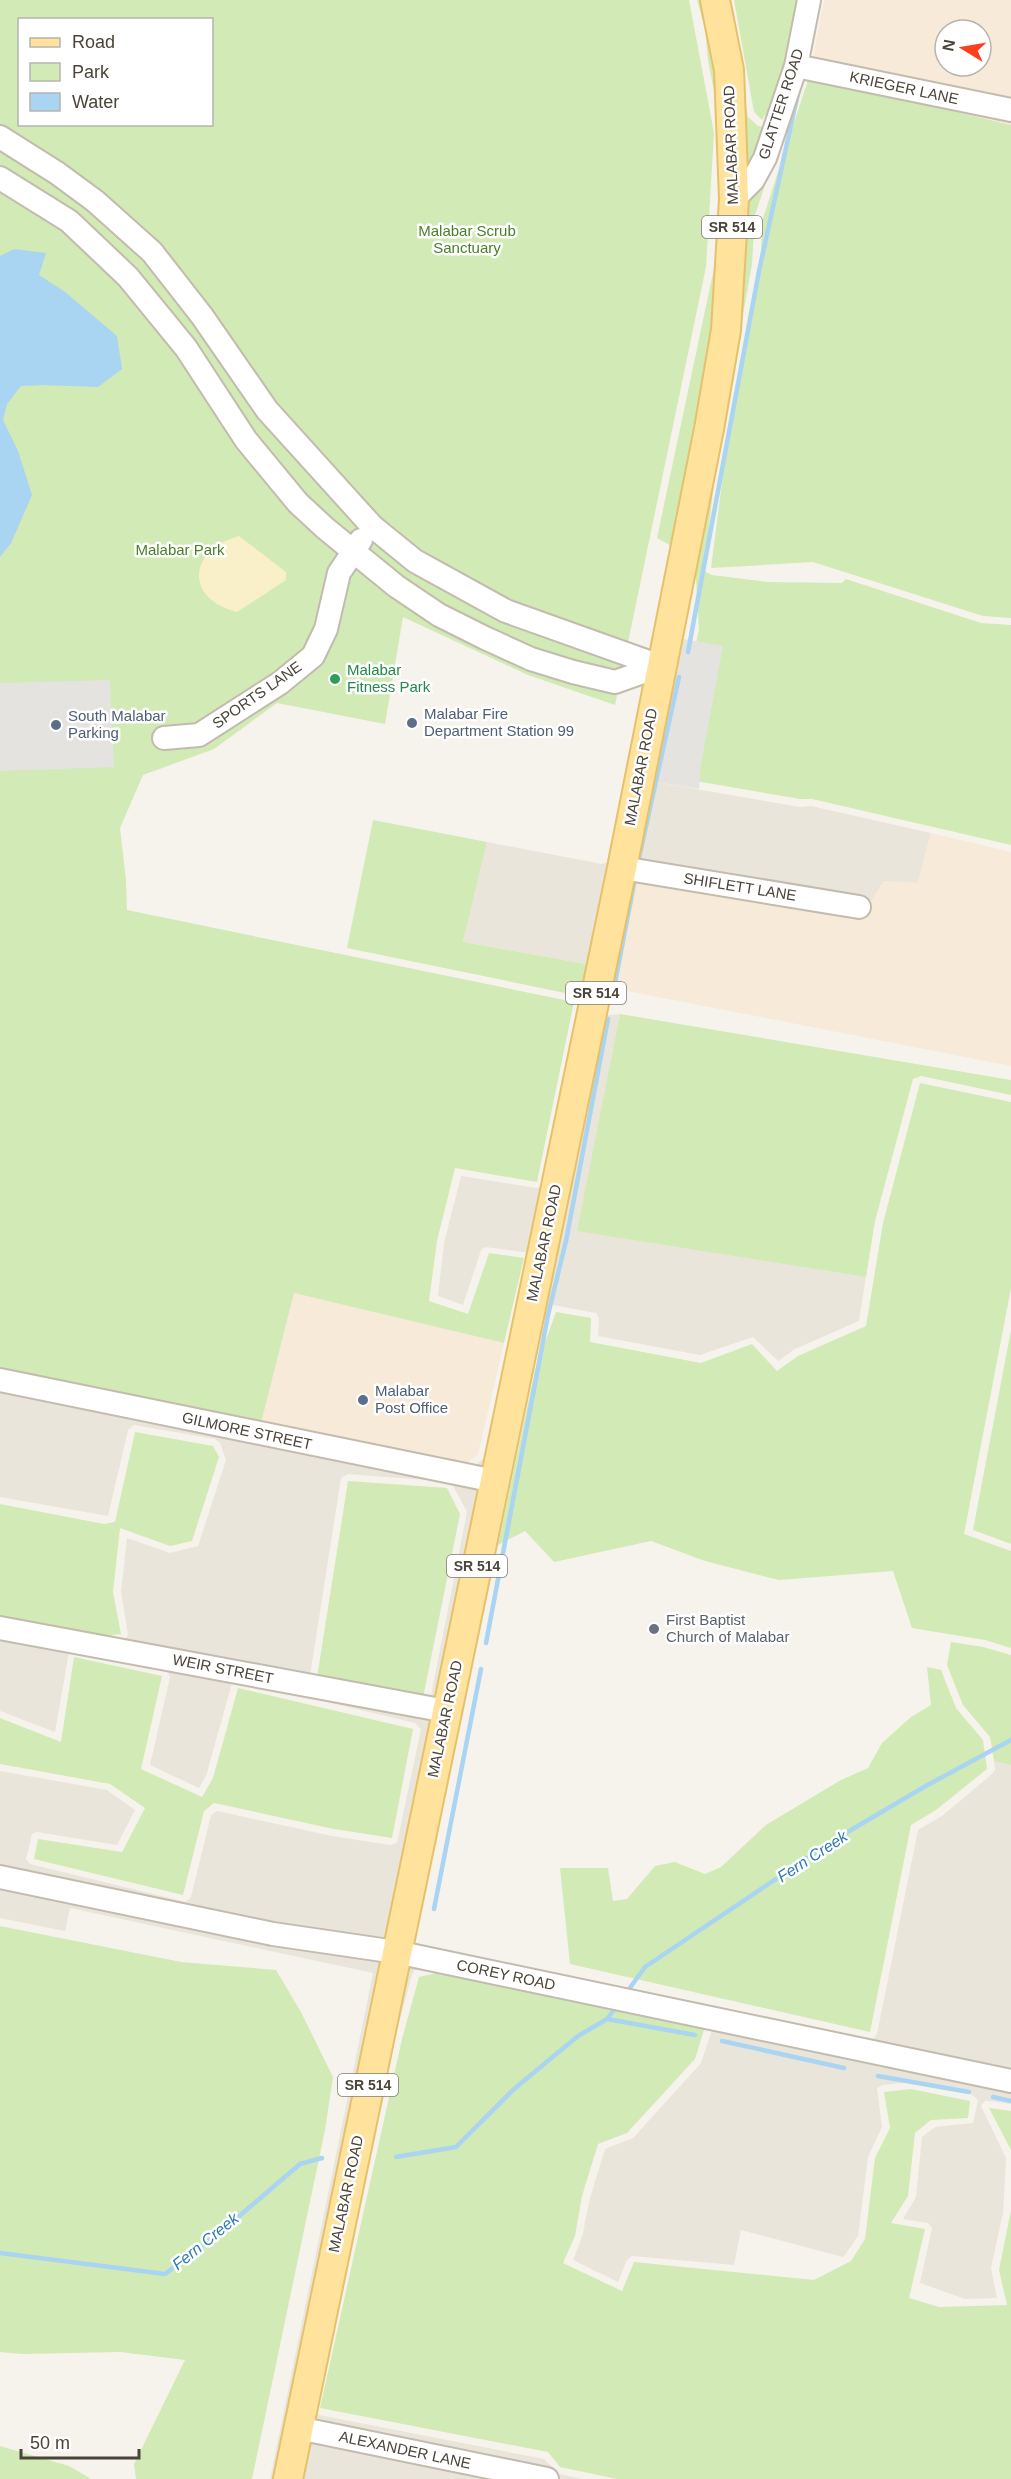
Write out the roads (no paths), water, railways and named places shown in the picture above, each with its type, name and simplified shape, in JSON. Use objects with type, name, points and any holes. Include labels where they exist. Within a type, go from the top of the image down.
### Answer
[{"type":"main road","name":"MALABAR ROAD","points":[[288,2479],[622,868],[660,666],[709,429],[726,330],[734,199],[729,70],[715,0]]},
{"type":"street","name":"GLATTER ROAD","points":[[734,199],[753,180],[765,158],[796,66],[809,0]]},
{"type":"street","name":"KRIEGER LANE","points":[[796,66],[1011,110]]},
{"type":"street","points":[[0,137],[57,172],[95,201],[152,252],[202,316],[267,410],[372,526],[415,561],[506,611],[660,666]]},
{"type":"street","points":[[0,178],[69,221],[128,277],[186,348],[221,405],[246,440],[298,503],[396,586],[440,615],[531,659],[615,682],[660,666]]},
{"type":"street","points":[[69,221],[95,201]]},
{"type":"street","points":[[221,405],[248,384]]},
{"type":"street","name":"SPORTS LANE","points":[[164,738],[200,735],[280,683],[313,656],[326,629],[339,573],[372,526]]},
{"type":"street","name":"SHIFLETT LANE","points":[[622,868],[859,907]]},
{"type":"street","name":"GILMORE STREET","points":[[0,1380],[495,1481]]},
{"type":"street","name":"WEIR STREET","points":[[0,1628],[446,1711]]},
{"type":"street","name":"COREY ROAD","points":[[0,1877],[273,1934],[396,1952],[1011,2081]]},
{"type":"street","name":"ALEXANDER LANE","points":[[298,2428],[547,2479]]},
{"type":"water","points":[[14,249],[46,253],[39,275],[65,292],[117,336],[122,369],[98,387],[21,386],[7,404],[3,420],[18,451],[32,495],[11,543],[0,557],[0,256]]},
{"type":"waterway","points":[[688,652],[759,271],[798,93]]},
{"type":"waterway","points":[[639,858],[679,677]]},
{"type":"waterway","points":[[613,993],[634,884]]},
{"type":"waterway","points":[[486,1643],[548,1315],[566,1241],[608,1019]]},
{"type":"waterway","points":[[434,1909],[481,1669]]},
{"type":"waterway","name":"Fern Creek","points":[[627,1992],[645,1967],[834,1840],[924,1787],[1011,1740]]},
{"type":"waterway","name":"Fern Creek","points":[[396,2157],[456,2147],[514,2089],[578,2036],[607,2019],[616,2007]]},
{"type":"waterway","points":[[607,2019],[695,2035]]},
{"type":"waterway","points":[[722,2041],[844,2068]]},
{"type":"waterway","points":[[878,2076],[969,2092]]},
{"type":"waterway","points":[[993,2097],[1011,2101]]},
{"type":"waterway","name":"Fern Creek","points":[[0,2253],[165,2274],[229,2225],[300,2164],[322,2158]]},
{"type":"place","name":"Malabar Fitness Park","points":[[335,679]]},
{"type":"place","name":"Malabar Fire Department Station 99","points":[[412,723]]},
{"type":"place","name":"South Malabar Parking","points":[[56,725]]},
{"type":"place","name":"Malabar Post Office","points":[[363,1400]]},
{"type":"place","name":"First Baptist Church of Malabar","points":[[654,1629]]},
{"type":"park label","name":"Malabar Scrub Sanctuary","points":[[467,240]]},
{"type":"park label","name":"Malabar Park","points":[[180,550]]}]
